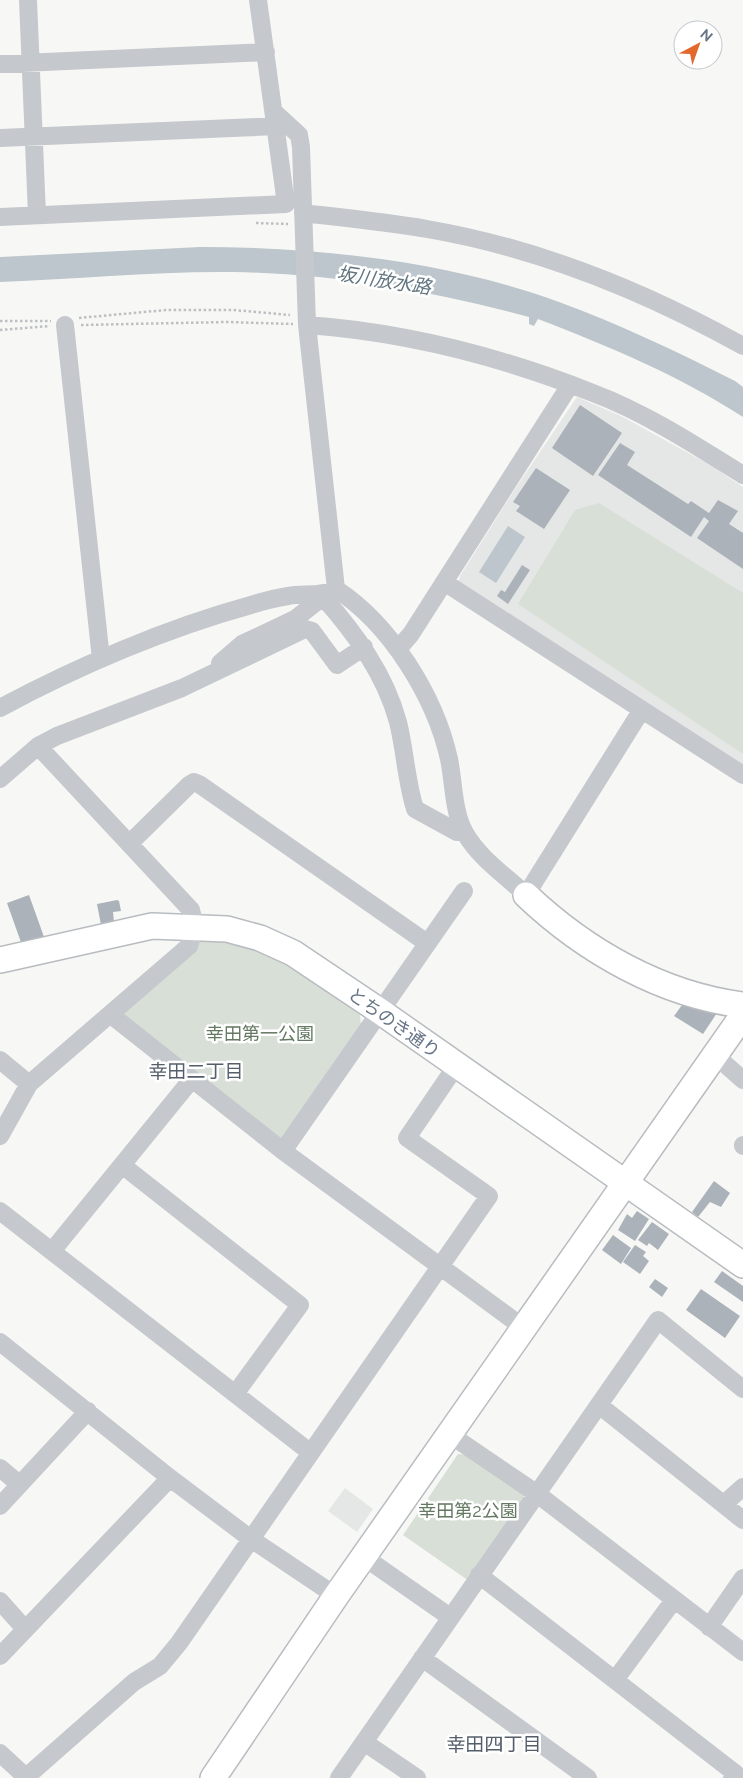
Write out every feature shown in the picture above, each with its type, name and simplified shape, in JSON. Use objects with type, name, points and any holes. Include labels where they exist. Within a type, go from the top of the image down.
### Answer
[{"type":"street","points":[[28,0],[37,215]]},
{"type":"street","points":[[0,217],[286,204],[276,120],[258,0]]},
{"type":"street","points":[[0,64],[266,52]]},
{"type":"street","points":[[0,138],[276,120],[299,135],[307,321],[329,593],[364,647],[398,722],[408,786],[415,809],[458,832],[464,832]]},
{"type":"street","points":[[303,219],[429,229],[500,246],[631,290],[693,318],[743,346]]},
{"type":"street","points":[[68,321],[101,659]]},
{"type":"street","points":[[307,321],[473,352],[509,362],[594,393],[635,412],[689,441],[743,475]]},
{"type":"street","points":[[398,649],[411,634],[570,385]]},
{"type":"street","points":[[444,582],[743,775]]},
{"type":"street","points":[[204,676],[242,644],[295,619],[329,593]]},
{"type":"street","points":[[0,708],[101,659],[250,605],[288,596],[329,593],[369,614],[398,649],[423,695],[443,738],[458,814],[464,832],[487,860],[545,913],[570,932],[624,966],[675,988],[728,1003],[743,1005]]},
{"type":"street","points":[[0,779],[38,746],[182,688],[305,629],[312,631],[337,665],[364,647]]},
{"type":"street","points":[[526,895],[641,710]]},
{"type":"street","points":[[0,1136],[29,1084],[189,946],[195,926],[191,910],[38,746]]},
{"type":"street","points":[[130,843],[189,784],[194,782],[427,943]]},
{"type":"street","points":[[283,1151],[464,891]]},
{"type":"street","name":"とちのき通り","points":[[0,960],[152,926],[195,926],[227,929],[260,938],[293,954],[381,1012],[743,1265]]},
{"type":"street","points":[[111,1015],[283,1151],[524,1328]]},
{"type":"street","points":[[213,1778],[336,1596],[743,1015]]},
{"type":"street","points":[[716,1056],[743,1080]]},
{"type":"street","points":[[0,1060],[29,1084]]},
{"type":"street","points":[[0,1753],[26,1777],[134,1682],[160,1666],[179,1643],[441,1268],[489,1196],[407,1138],[456,1066]]},
{"type":"street","points":[[52,1251],[192,1079]]},
{"type":"street","points":[[122,1165],[300,1306],[235,1394]]},
{"type":"street","points":[[0,1212],[311,1453]]},
{"type":"street","points":[[339,1778],[658,1320],[743,1389]]},
{"type":"street","points":[[0,1342],[170,1478],[251,1539],[336,1596]]},
{"type":"street","points":[[599,1405],[743,1520]]},
{"type":"street","points":[[0,1506],[88,1411]]},
{"type":"street","points":[[449,1434],[536,1493],[743,1652]]},
{"type":"street","points":[[0,1468],[20,1484]]},
{"type":"street","points":[[0,1656],[170,1478]]},
{"type":"street","points":[[724,1504],[743,1487]]},
{"type":"street","points":[[364,1557],[450,1617]]},
{"type":"street","points":[[479,1575],[736,1773],[732,1778]]},
{"type":"street","points":[[709,1627],[743,1578]]},
{"type":"street","points":[[615,1680],[674,1600]]},
{"type":"street","points":[[0,1601],[25,1629]]},
{"type":"street","points":[[422,1658],[588,1778]]},
{"type":"street","points":[[364,1742],[417,1778]]},
{"type":"path","points":[[0,330],[166,310],[234,310],[307,321]]},
{"type":"path","points":[[0,321],[307,321]]},
{"type":"shaded area","points":[[577,397],[621,416],[712,466],[743,487],[743,767],[458,583],[460,576],[513,492]]},
{"type":"shaded area","points":[[345,1488],[373,1509],[357,1532],[328,1511]]},
{"type":"green space","points":[[599,503],[743,593],[743,754],[518,604],[575,510]]},
{"type":"green space","name":"幸田第一公園","points":[[208,931],[250,945],[269,955],[307,977],[360,1015],[361,1025],[281,1139],[116,1015],[192,950]]},
{"type":"green space","name":"幸田第2公園","points":[[458,1454],[469,1455],[524,1495],[524,1499],[469,1581],[403,1535]]},
{"type":"water","name":"坂川放水路","points":[[200,247],[290,250],[382,259],[472,276],[516,288],[559,302],[626,329],[735,381],[743,387],[743,417],[669,375],[591,340],[538,319],[534,326],[529,324],[529,317],[420,292],[309,276],[234,272],[146,274],[0,282],[0,257]]},
{"type":"water","points":[[508,526],[525,537],[496,583],[479,572]]},
{"type":"building","points":[[580,405],[622,433],[593,476],[552,448]]},
{"type":"building","points":[[620,443],[635,452],[627,465],[688,504],[691,501],[709,513],[718,500],[738,511],[729,524],[743,533],[743,569],[697,538],[709,521],[704,517],[691,537],[598,475]]},
{"type":"building","points":[[536,468],[570,490],[544,529],[516,511],[520,506],[513,502]]},
{"type":"building","points":[[522,565],[530,570],[508,604],[497,596],[501,590],[505,592]]},
{"type":"building","points":[[29,895],[44,937],[22,945],[7,903]]},
{"type":"building","points":[[119,901],[121,911],[113,912],[114,922],[101,925],[97,904]]},
{"type":"building","points":[[685,1001],[717,1013],[703,1034],[674,1016]]},
{"type":"building","points":[[714,1181],[730,1193],[721,1207],[710,1202],[698,1217],[692,1212]]},
{"type":"building","points":[[637,1211],[649,1219],[635,1241],[618,1230],[627,1214],[632,1218]]},
{"type":"building","points":[[652,1222],[669,1234],[658,1250],[649,1243],[647,1246],[638,1240]]},
{"type":"building","points":[[613,1235],[631,1248],[621,1264],[602,1250]]},
{"type":"building","points":[[635,1245],[646,1252],[643,1256],[649,1261],[640,1274],[623,1262]]},
{"type":"building","points":[[722,1271],[743,1286],[743,1302],[714,1282]]},
{"type":"building","points":[[655,1279],[668,1288],[662,1297],[649,1287]]},
{"type":"building","points":[[701,1289],[740,1316],[725,1338],[686,1310]]},
{"type":"district","name":"幸田二丁目","points":[[196,1071]]},
{"type":"district","name":"幸田四丁目","points":[[494,1744]]}]
